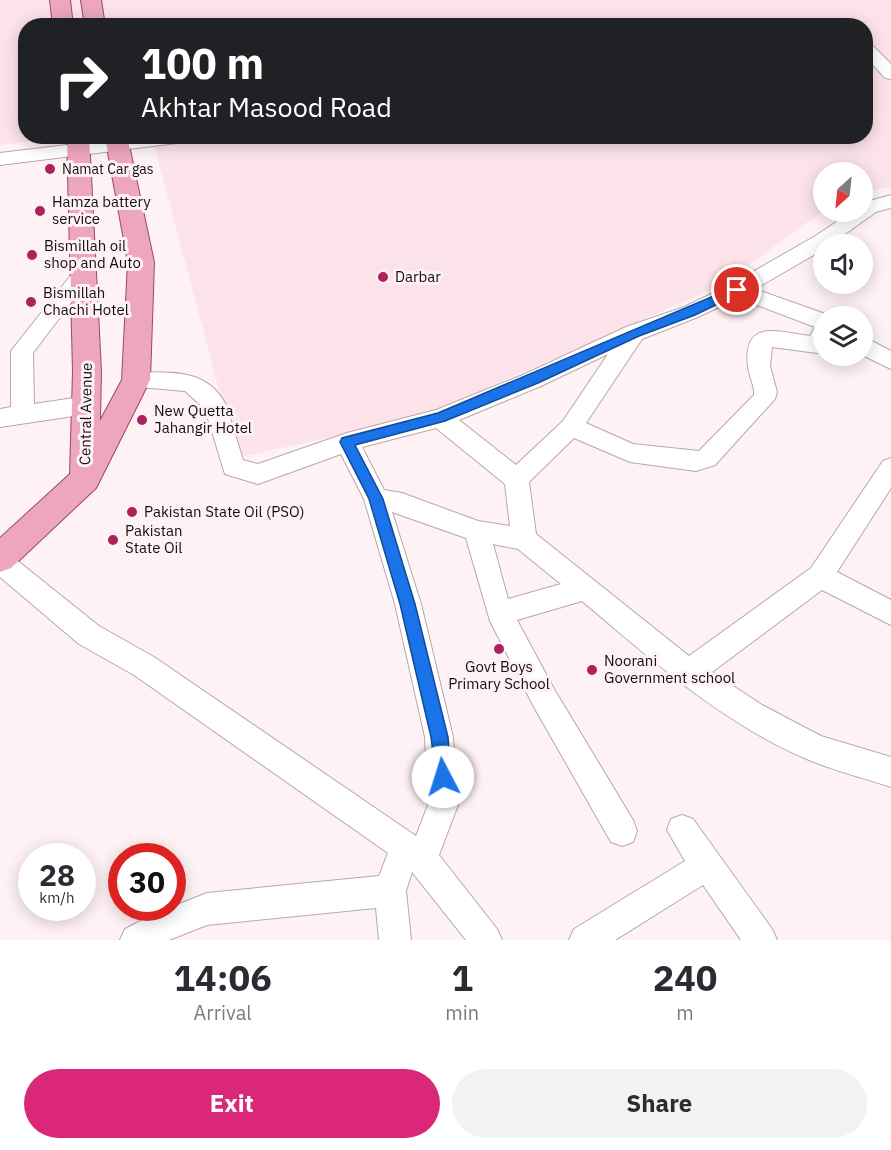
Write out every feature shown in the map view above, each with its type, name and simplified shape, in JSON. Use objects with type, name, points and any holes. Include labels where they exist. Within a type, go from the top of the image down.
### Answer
[{"type":"main road","points":[[60,0],[62,18]]},
{"type":"main road","points":[[91,0],[94,18]]},
{"type":"main road","name":"Central Avenue","points":[[79,144],[87,405],[85,479]]},
{"type":"main road","name":"Central Avenue","points":[[85,479],[136,380],[141,262],[117,144]]},
{"type":"main road","points":[[0,560],[85,479]]},
{"type":"street","points":[[873,48],[891,46]]},
{"type":"street","points":[[873,56],[891,74]]},
{"type":"street","points":[[0,159],[70,144]]},
{"type":"street","points":[[873,207],[891,201]]},
{"type":"street","points":[[873,209],[891,215]]},
{"type":"street","points":[[136,380],[191,383],[214,405],[233,467],[258,474],[347,442],[440,418],[533,380],[634,333],[691,312],[737,290],[824,240],[849,222]]},
{"type":"street","points":[[23,414],[22,351],[82,275]]},
{"type":"street","points":[[737,290],[813,318]]},
{"type":"street","points":[[517,479],[571,427],[634,333]]},
{"type":"street","points":[[571,427],[630,453],[696,461],[707,458],[764,399],[766,392],[759,366],[761,342],[765,338],[813,344]]},
{"type":"street","points":[[873,350],[891,361]]},
{"type":"street","points":[[0,418],[87,405]]},
{"type":"street","points":[[440,418],[517,479],[524,539]]},
{"type":"street","points":[[347,442],[376,499],[408,604],[439,737],[443,777],[443,805],[435,830],[413,852],[390,891],[395,940]]},
{"type":"street","points":[[689,673],[820,576],[884,497],[891,468]]},
{"type":"street","points":[[376,499],[402,503],[477,531],[524,539],[689,673],[752,715],[816,749],[891,772]]},
{"type":"street","points":[[477,531],[499,613],[544,698],[622,831]]},
{"type":"street","points":[[0,560],[89,635],[144,666],[413,852],[486,940]]},
{"type":"street","points":[[820,576],[891,613]]},
{"type":"street","points":[[499,613],[585,589]]},
{"type":"street","points":[[682,830],[761,940]]},
{"type":"street","points":[[585,940],[707,865]]},
{"type":"street","points":[[136,940],[165,925],[207,909],[390,891]]},
{"type":"shaded area","points":[[0,0],[891,0],[891,187],[873,191],[873,162],[813,162],[813,218],[722,285],[423,416],[237,458],[154,144],[873,144],[873,18],[18,18],[18,143],[0,145]]},
{"type":"place","name":"Namat Car gas","points":[[50,169]]},
{"type":"place","name":"Hamza battery service","points":[[40,211]]},
{"type":"place","name":"Bismillah oil shop and Auto","points":[[32,255]]},
{"type":"place","name":"Darbar","points":[[383,277]]},
{"type":"place","name":"Bismillah Chachi Hotel","points":[[31,302]]},
{"type":"place","name":"New Quetta Jahangir Hotel","points":[[142,420]]},
{"type":"place","name":"Pakistan State Oil (PSO)","points":[[132,512]]},
{"type":"place","name":"Pakistan State Oil","points":[[113,540]]},
{"type":"place","name":"Govt Boys Primary School","points":[[499,649]]},
{"type":"place","name":"Noorani Government school","points":[[592,670]]},
{"type":"route","points":[[443,777],[439,737],[408,604],[376,499],[347,442],[440,418],[533,380],[634,333],[691,312],[737,290]]}]
